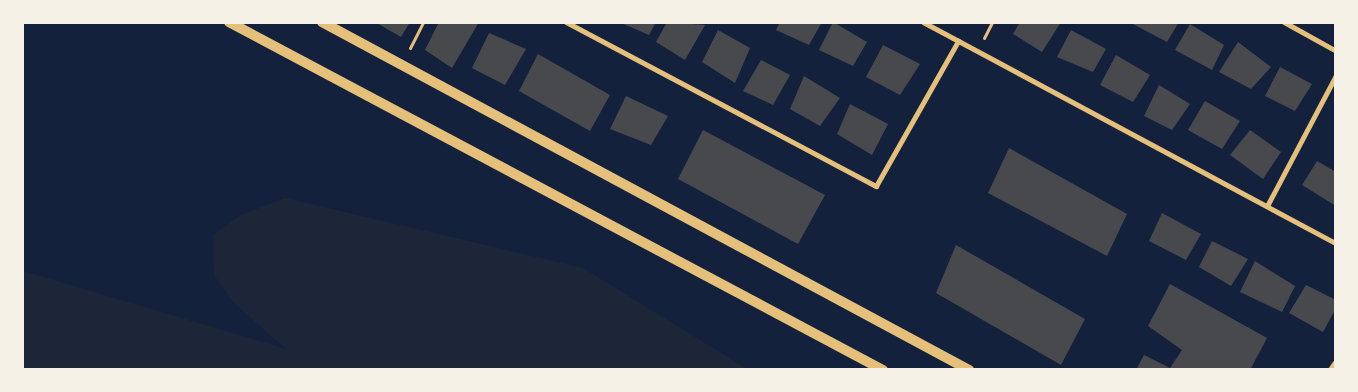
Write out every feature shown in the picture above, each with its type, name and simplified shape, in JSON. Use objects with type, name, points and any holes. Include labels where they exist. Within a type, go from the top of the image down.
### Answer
[{"type":"main road","points":[[228,22],[883,370]]},
{"type":"main road","points":[[322,22],[969,370]]},
{"type":"street","points":[[566,22],[876,186],[958,41]]},
{"type":"street","points":[[923,22],[1336,243]]},
{"type":"street","points":[[1284,22],[1336,51]]},
{"type":"street","points":[[1267,206],[1336,75]]},
{"type":"street","points":[[1332,370],[1336,364]]},
{"type":"path","points":[[408,51],[423,22]]},
{"type":"shaded area","points":[[285,198],[583,268],[747,369],[23,369],[23,271],[286,349],[234,303],[214,275],[213,235],[241,215]]},
{"type":"building","points":[[375,22],[410,22],[401,37]]},
{"type":"building","points":[[439,22],[479,22],[452,68],[425,50]]},
{"type":"building","points":[[619,22],[656,22],[649,35]]},
{"type":"building","points":[[667,22],[705,25],[685,60],[656,42]]},
{"type":"building","points":[[780,22],[822,22],[809,45],[776,30]]},
{"type":"building","points":[[833,22],[867,42],[853,66],[819,50]]},
{"type":"building","points":[[1020,22],[1061,22],[1042,52],[1013,34]]},
{"type":"building","points":[[1129,22],[1179,22],[1167,42]]},
{"type":"building","points":[[1190,24],[1224,45],[1212,70],[1175,50]]},
{"type":"building","points":[[718,30],[750,48],[735,83],[702,62]]},
{"type":"building","points":[[1071,30],[1106,49],[1093,72],[1057,57]]},
{"type":"building","points":[[489,33],[526,49],[505,85],[472,68]]},
{"type":"building","points":[[1238,42],[1271,67],[1251,89],[1219,72]]},
{"type":"building","points":[[883,45],[920,64],[900,95],[866,77]]},
{"type":"building","points":[[538,54],[610,95],[590,131],[519,91]]},
{"type":"building","points":[[1116,55],[1150,75],[1133,102],[1100,85]]},
{"type":"building","points":[[761,60],[790,75],[773,105],[743,91]]},
{"type":"building","points":[[1280,67],[1312,84],[1295,111],[1265,96]]},
{"type":"building","points":[[804,76],[840,98],[820,126],[790,109]]},
{"type":"building","points":[[1159,85],[1190,104],[1172,130],[1144,116]]},
{"type":"building","points":[[626,96],[668,116],[651,145],[610,129]]},
{"type":"building","points":[[1205,101],[1240,121],[1222,149],[1188,130]]},
{"type":"building","points":[[850,104],[888,124],[872,155],[837,134]]},
{"type":"building","points":[[703,130],[825,195],[798,244],[678,179]]},
{"type":"building","points":[[1250,130],[1281,152],[1263,179],[1230,155]]},
{"type":"building","points":[[1009,148],[1127,214],[1107,256],[988,193]]},
{"type":"building","points":[[1317,161],[1336,172],[1336,206],[1302,185]]},
{"type":"building","points":[[1162,213],[1201,234],[1186,260],[1149,241]]},
{"type":"building","points":[[1212,241],[1248,259],[1231,286],[1199,267]]},
{"type":"building","points":[[956,245],[1085,319],[1061,365],[936,293]]},
{"type":"building","points":[[1255,261],[1295,286],[1282,312],[1240,292]]},
{"type":"building","points":[[1170,284],[1267,338],[1250,370],[1136,370],[1144,355],[1170,368],[1182,350],[1148,326]]},
{"type":"building","points":[[1306,285],[1336,300],[1336,308],[1323,332],[1289,313]]}]
